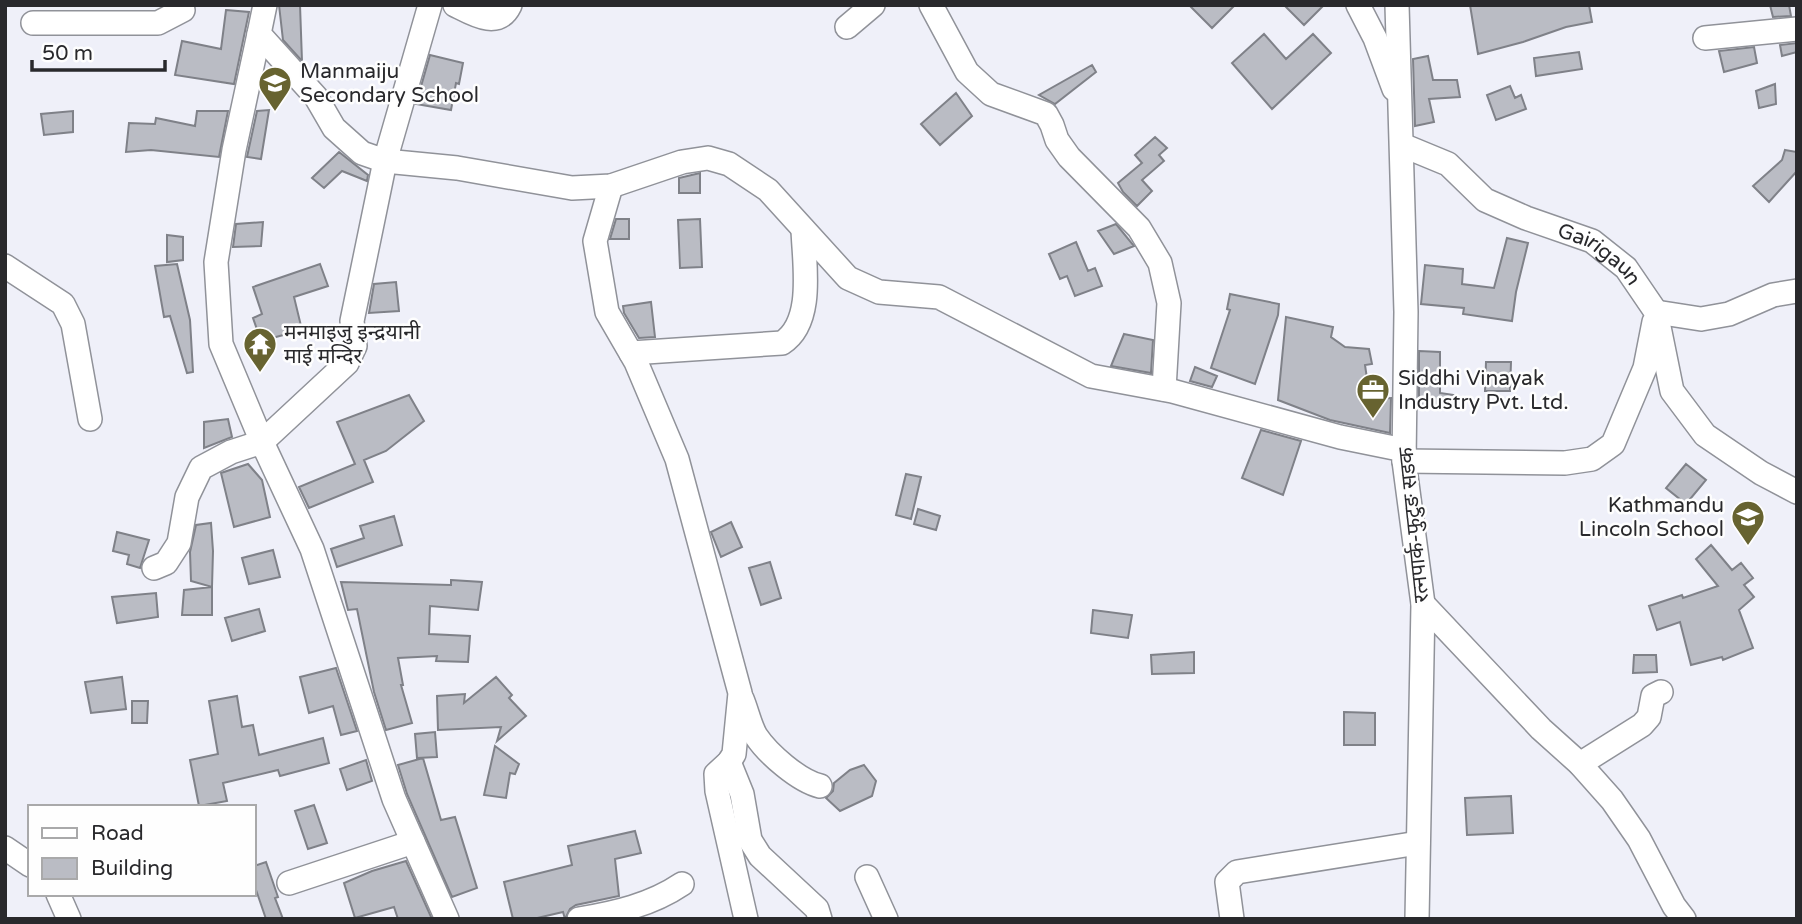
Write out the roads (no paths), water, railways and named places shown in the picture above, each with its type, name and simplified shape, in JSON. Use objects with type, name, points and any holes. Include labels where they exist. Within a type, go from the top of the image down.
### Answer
[{"type":"street","points":[[265,5],[234,150],[216,262],[221,344],[262,442],[312,549],[394,799],[447,919]]},
{"type":"street","points":[[154,568],[166,563],[179,543],[187,497],[201,467],[231,452],[262,442],[346,363],[355,345],[352,321],[385,161],[430,5]]},
{"type":"street","points":[[455,5],[483,19],[492,19],[499,17],[510,5]]},
{"type":"street","points":[[847,27],[873,5]]},
{"type":"street","points":[[932,5],[967,72],[991,94],[1046,114],[1057,141],[1069,157],[1139,228],[1160,263],[1169,303],[1164,389]]},
{"type":"street","points":[[1357,5],[1375,38],[1401,108]]},
{"type":"street","name":"रत्नपार्क-फुटुङ सडक","points":[[1397,5],[1406,312],[1404,456],[1423,604],[1417,919]]},
{"type":"street","points":[[33,23],[113,14],[158,23],[183,10]]},
{"type":"street","points":[[1705,38],[1797,29]]},
{"type":"street","points":[[259,34],[316,97],[334,128],[362,153],[385,161],[457,168],[572,188],[611,186],[682,162],[708,158],[729,164],[768,190],[848,278],[879,292],[939,297],[1091,376],[1164,389],[1404,456],[1565,463],[1592,459],[1613,444],[1645,368],[1656,312]]},
{"type":"street","name":"Gairigaun","points":[[1402,145],[1448,164],[1485,200],[1526,218],[1592,241],[1626,268],[1656,312],[1701,319],[1728,314],[1773,295],[1797,291]]},
{"type":"street","points":[[611,186],[595,241],[607,312],[631,353],[677,460],[740,693],[756,736],[788,769],[807,783],[820,786]]},
{"type":"street","points":[[631,353],[782,343],[792,337],[804,310],[803,229]]},
{"type":"street","points":[[5,266],[63,304],[73,324],[90,419]]},
{"type":"street","points":[[1656,312],[1672,391],[1705,435],[1761,473],[1797,492]]},
{"type":"street","points":[[1423,604],[1612,800],[1639,839],[1674,906],[1684,919]]},
{"type":"street","points":[[1580,764],[1643,725],[1649,717],[1653,696],[1661,692]]},
{"type":"street","points":[[740,693],[734,754],[716,774],[717,791],[746,919]]},
{"type":"street","points":[[729,762],[742,794],[750,840],[760,856],[817,909],[820,919]]},
{"type":"street","points":[[289,883],[413,842]]},
{"type":"street","points":[[1232,919],[1227,881],[1237,872],[1418,843]]},
{"type":"street","points":[[5,849],[28,863]]},
{"type":"street","points":[[867,877],[886,919]]},
{"type":"street","points":[[579,919],[612,914],[667,894],[682,884]]},
{"type":"street","points":[[59,896],[69,919]]},
{"type":"place","name":"Manmaiju Secondary School","points":[[275,113]]},
{"type":"place","name":"मनमाइजु इन्द्रयानी माई मन्दिर","points":[[260,374]]},
{"type":"place","name":"Siddhi Vinayak Industry Pvt. Ltd.","points":[[1373,420]]},
{"type":"place","name":"Kathmandu Lincoln School","points":[[1748,547]]}]
